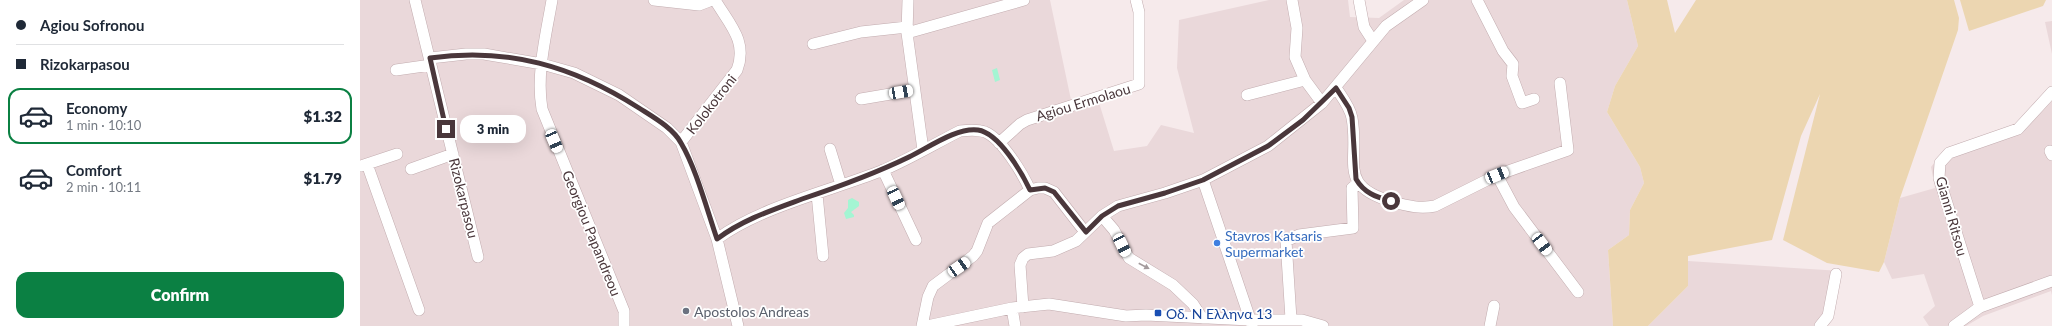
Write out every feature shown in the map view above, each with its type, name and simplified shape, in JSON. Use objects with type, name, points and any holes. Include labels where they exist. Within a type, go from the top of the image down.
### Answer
[{"type":"street","name":"Rizokarpasou","points":[[415,0],[478,257]]},
{"type":"street","name":"Georgiou Papandreou","points":[[552,0],[542,64],[540,91],[542,109],[624,311],[624,326]]},
{"type":"street","points":[[654,0],[699,5],[714,0]]},
{"type":"street","name":"Kolokotroni","points":[[681,142],[737,70],[740,61],[742,52],[739,40],[714,0]]},
{"type":"street","points":[[908,0],[907,30],[923,150]]},
{"type":"street","points":[[813,44],[860,32],[907,30],[1024,0]]},
{"type":"street","name":"Agiou Ermolaou","points":[[999,143],[1020,124],[1027,120],[1139,84],[1139,12],[1136,0]]},
{"type":"street","points":[[1292,0],[1297,28],[1295,57],[1305,80],[1322,104]]},
{"type":"street","points":[[1359,0],[1364,28],[1373,42]]},
{"type":"street","points":[[1015,326],[1020,265],[1023,258],[1028,254],[1053,251],[1065,247],[1076,241],[1102,216],[1118,206],[1165,193],[1203,180],[1268,146],[1322,104],[1386,26],[1423,0]]},
{"type":"street","points":[[1477,0],[1503,51],[1513,64],[1512,76],[1522,103],[1534,100]]},
{"type":"street","points":[[396,70],[466,54],[484,54],[542,64],[574,73],[598,84],[646,113],[667,128],[681,142],[717,239],[738,326]]},
{"type":"street","points":[[1247,95],[1305,80]]},
{"type":"street","points":[[1336,88],[1349,108],[1352,117],[1353,157],[1358,183],[1367,192],[1378,198],[1417,208],[1426,208],[1435,206],[1497,175],[1568,150],[1560,83]]},
{"type":"street","points":[[861,99],[914,90]]},
{"type":"street","name":"Gianni Ritsou","points":[[1980,307],[1939,178],[1940,163],[1949,153],[2018,129],[2052,92]]},
{"type":"street","points":[[717,239],[728,230],[762,214],[883,170],[960,131],[968,130],[986,132],[999,143],[1022,174],[1030,190]]},
{"type":"street","points":[[830,149],[841,185]]},
{"type":"street","points":[[397,154],[364,165],[419,310]]},
{"type":"street","points":[[411,169],[453,154]]},
{"type":"street","points":[[883,170],[916,240]]},
{"type":"street","points":[[1497,175],[1514,207],[1578,292]]},
{"type":"street","points":[[1203,180],[1251,323]]},
{"type":"street","points":[[1291,319],[1286,241],[1293,236],[1353,228],[1352,188],[1358,183]]},
{"type":"street","points":[[922,326],[928,297],[933,286],[973,256],[977,251],[988,223],[1030,190],[1045,188],[1054,192],[1086,232]]},
{"type":"street","points":[[817,194],[823,256]]},
{"type":"street","points":[[1102,216],[1114,230],[1129,258],[1173,285],[1194,304],[1202,318]]},
{"type":"street","points":[[1820,326],[1828,316],[1836,274]]},
{"type":"street","points":[[1954,326],[1980,307],[2052,282]]},
{"type":"street","points":[[927,326],[1017,307],[1054,304],[1126,316],[1146,315],[1202,318],[1251,323],[1291,319],[1302,320],[1324,326]]},
{"type":"street","points":[[1490,326],[1494,306]]},
{"type":"shaded area","points":[[360,0],[1050,0],[1071,100],[1096,93],[1114,151],[1147,146],[1161,125],[1194,133],[1177,68],[1179,20],[1269,0],[1348,0],[1350,17],[1379,18],[1404,0],[1627,0],[1638,46],[1615,86],[1607,112],[1640,167],[1644,183],[1630,210],[1629,235],[1608,250],[1613,326],[360,326]]},
{"type":"shaded area","points":[[1627,0],[1667,0],[1675,33],[1696,0],[1954,0],[1959,18],[1958,30],[1900,198],[1884,262],[1879,272],[1827,263],[1783,240],[1820,94],[1801,136],[1772,240],[1688,256],[1688,286],[1648,326],[1613,326],[1608,250],[1629,235],[1630,210],[1644,183],[1640,167],[1607,112],[1615,86],[1638,46]]},
{"type":"shaded area","points":[[1960,0],[2046,0],[2043,6],[1969,31]]},
{"type":"shaded area","points":[[2052,21],[2052,54],[2045,22]]},
{"type":"shaded area","points":[[997,68],[1000,80],[995,82],[992,70]]},
{"type":"shaded area","points":[[2052,88],[2052,295],[2051,291],[1983,316],[1966,326],[1929,326],[1923,317],[1935,306],[1924,274],[1892,279],[1884,262],[1900,198],[1935,188],[1931,167],[1945,149],[2015,125]]},
{"type":"shaded area","points":[[852,198],[859,202],[859,206],[851,212],[854,217],[846,219],[844,213],[848,208],[848,200]]},
{"type":"shaded area","points":[[1688,261],[1841,271],[1832,317],[1825,326],[1648,326],[1688,286]]},
{"type":"place","name":"Stavros Katsaris Supermarket","points":[[1217,243]]},
{"type":"place","name":"Apostolos Andreas","points":[[686,311]]},
{"type":"place","name":"Οδ. Ν Ελληνα 13","points":[[1158,313]]},
{"type":"route","points":[[446,129],[430,58],[452,55],[484,54],[542,64],[574,73],[619,95],[667,128],[681,142],[694,173],[717,239],[728,230],[762,214],[883,170],[960,131],[978,130],[986,132],[999,143],[1022,174],[1030,190],[1045,188],[1054,192],[1086,232],[1102,216],[1118,206],[1165,193],[1203,180],[1268,146],[1322,104],[1336,88],[1345,100],[1352,117],[1353,157],[1356,179],[1360,186],[1367,192],[1378,198],[1391,201]]}]
